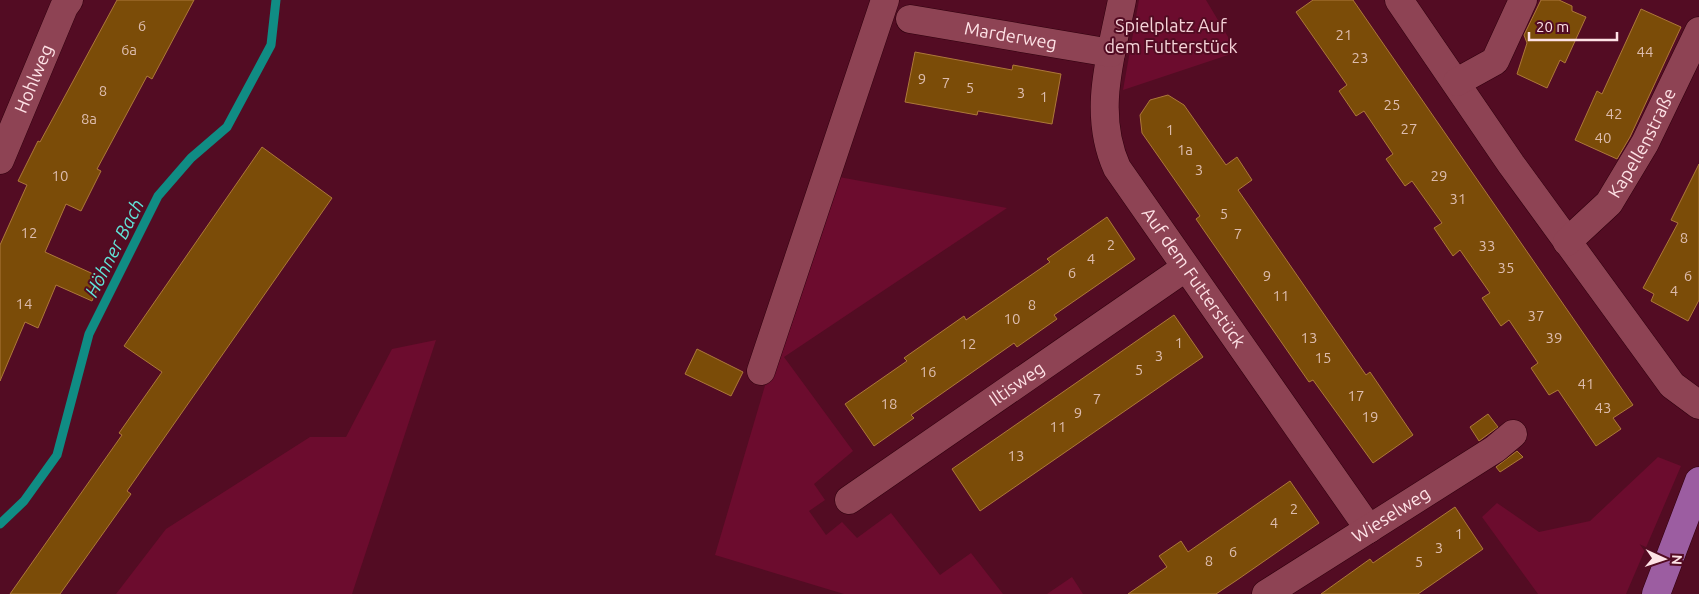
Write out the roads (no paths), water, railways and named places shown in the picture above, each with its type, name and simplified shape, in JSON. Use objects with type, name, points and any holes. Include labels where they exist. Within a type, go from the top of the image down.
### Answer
[{"type":"main road","points":[[1656,594],[1699,481]]},
{"type":"street","name":"Hohlweg","points":[[0,160],[69,0]]},
{"type":"street","points":[[761,371],[886,0]]},
{"type":"street","name":"Auf dem Futterstück","points":[[1122,0],[1104,98],[1108,148],[1117,168],[1369,529]]},
{"type":"street","points":[[1399,0],[1567,242],[1672,385],[1699,405]]},
{"type":"street","points":[[1457,82],[1495,61],[1523,0]]},
{"type":"street","name":"Marderweg","points":[[910,19],[1111,53]]},
{"type":"street","name":"Kapellenstraße","points":[[1567,242],[1610,204],[1646,143],[1699,31]]},
{"type":"street","name":"Iltisweg","points":[[849,500],[1185,268]]},
{"type":"street","name":"Wieselweg","points":[[1266,594],[1494,449],[1512,434]]},
{"type":"waterway","name":"Höhner Bach","points":[[0,524],[24,501],[57,455],[89,334],[158,196],[191,158],[227,127],[271,45],[276,0]]},
{"type":"park label","name":"Spielplatz Auf dem Futterstück","points":[[1171,36]]}]
